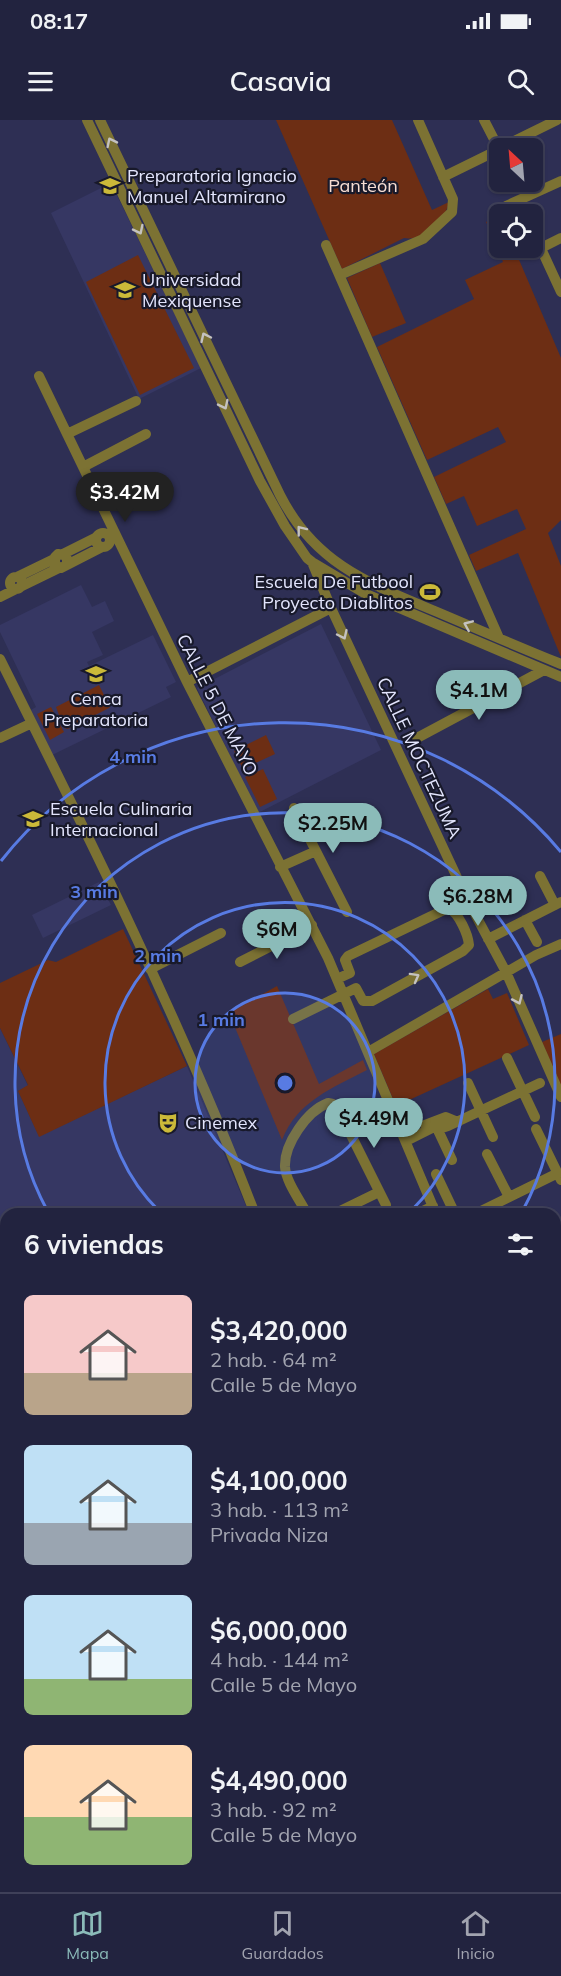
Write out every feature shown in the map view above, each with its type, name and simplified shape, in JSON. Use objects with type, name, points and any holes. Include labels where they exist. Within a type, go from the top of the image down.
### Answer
[{"type":"street","points":[[87,120],[272,505],[294,540],[312,562],[364,593],[561,677]]},
{"type":"street","points":[[100,120],[288,511],[309,539],[331,559],[371,584],[561,664]]},
{"type":"street","points":[[340,275],[423,239],[449,217],[454,207],[453,199],[418,120]]},
{"type":"street","points":[[484,120],[494,138]]},
{"type":"street","points":[[517,138],[539,124],[557,120]]},
{"type":"street","points":[[444,177],[489,154]]},
{"type":"street","points":[[512,204],[561,181]]},
{"type":"street","points":[[543,247],[561,238]]},
{"type":"street","points":[[326,244],[499,638]]},
{"type":"street","points":[[543,252],[561,292]]},
{"type":"street","points":[[211,379],[222,373]]},
{"type":"street","name":"CALLE 5 DE MAYO","points":[[39,376],[187,682],[280,867],[312,925],[344,994],[434,1208]]},
{"type":"street","points":[[67,434],[136,401]]},
{"type":"street","points":[[83,467],[146,434]]},
{"type":"street","points":[[0,597],[13,583],[100,542]]},
{"type":"street","name":"CALLE MOCTEZUMA","points":[[312,562],[330,608],[468,901],[506,972],[561,1098]]},
{"type":"street","points":[[187,682],[330,608]]},
{"type":"street","points":[[0,659],[150,969],[190,1056],[253,1208]]},
{"type":"street","points":[[417,738],[544,670]]},
{"type":"street","points":[[0,738],[32,723]]},
{"type":"street","points":[[294,808],[347,912]]},
{"type":"street","points":[[280,867],[316,851]]},
{"type":"street","points":[[488,939],[558,903],[540,876]]},
{"type":"street","points":[[293,1019],[356,988],[363,1000],[372,1001],[463,951],[469,945],[468,939],[455,912],[449,908],[348,956],[345,960],[350,973],[337,979]]},
{"type":"street","points":[[525,920],[537,942]]},
{"type":"street","points":[[240,963],[312,925]]},
{"type":"street","points":[[150,969],[221,933]]},
{"type":"street","points":[[368,1052],[536,955],[561,944]]},
{"type":"street","points":[[507,1058],[535,1117]]},
{"type":"street","points":[[468,1083],[493,1137]]},
{"type":"street","points":[[405,1137],[436,1126],[442,1128],[458,1122],[540,1083]]},
{"type":"street","points":[[304,1208],[289,1179],[285,1167],[286,1158],[296,1133],[312,1113],[328,1103],[333,1104],[340,1113],[386,1205]]},
{"type":"street","points":[[405,1137],[441,1117],[458,1122]]},
{"type":"street","points":[[436,1126],[452,1161]]},
{"type":"street","points":[[487,1208],[560,1177],[536,1129]]},
{"type":"street","points":[[488,1154],[509,1197]]},
{"type":"street","points":[[436,1174],[450,1208]]},
{"type":"street","points":[[352,1208],[380,1192]]},
{"type":"shaded area","name":"Universidad Mexiquense","points":[[111,183],[201,368],[139,399],[51,213]]},
{"type":"shaded area","name":"Cenca Preparatoria","points":[[81,585],[92,607],[105,601],[114,621],[92,632],[103,655],[87,662],[89,666],[153,635],[176,682],[166,687],[171,697],[52,755],[31,710],[36,707],[0,632],[0,625]]},
{"type":"shaded area","points":[[321,624],[381,750],[258,813],[197,688]]},
{"type":"shaded area","points":[[99,882],[111,905],[43,938],[32,915]]},
{"type":"shaded area","points":[[0,1028],[28,1086],[18,1091],[39,1136],[187,1066],[247,1208],[0,1208]]},
{"type":"green space","name":"Panteón","points":[[276,120],[392,120],[432,210],[449,202],[444,215],[426,233],[404,238],[342,269]]},
{"type":"green space","points":[[138,255],[194,368],[140,395],[86,282]]},
{"type":"green space","points":[[501,258],[518,258],[561,358],[561,520],[548,533],[561,566],[561,657],[518,553],[476,571],[469,555],[526,529],[517,509],[477,526],[464,496],[446,504],[434,477],[506,442],[498,427],[427,460],[377,347],[474,299],[465,280],[503,262]]},
{"type":"green space","points":[[380,263],[406,323],[372,337],[347,278]]},
{"type":"green space","points":[[99,685],[110,707],[68,729],[64,728],[56,707]]},
{"type":"green space","points":[[51,707],[64,732],[50,740],[37,714]]},
{"type":"green space","points":[[266,735],[275,754],[243,769],[234,751]]},
{"type":"green space","points":[[263,769],[277,799],[260,807],[245,777]]},
{"type":"green space","points":[[123,929],[187,1066],[39,1137],[18,1091],[28,1085],[0,1028],[0,983],[48,960],[56,962]]},
{"type":"green space","points":[[277,986],[319,1084],[363,1060],[367,1070],[317,1097],[307,1105],[297,1115],[282,1140],[229,1013]]},
{"type":"green space","points":[[488,989],[493,999],[507,993],[529,1045],[396,1106],[374,1054]]},
{"type":"green space","points":[[561,1034],[561,1086],[542,1042]]},
{"type":"place","name":"Preparatoria Ignacio Manuel Altamirano","points":[[110,186]]},
{"type":"place","name":"Universidad Mexiquense","points":[[125,290]]},
{"type":"place","name":"Escuela De Futbool Proyecto Diablitos","points":[[430,592]]},
{"type":"place","name":"Cenca Preparatoria","points":[[96,674]]},
{"type":"place","name":"Escuela Culinaria Internacional","points":[[33,819]]},
{"type":"place","name":"Cinemex","points":[[168,1123]]}]
